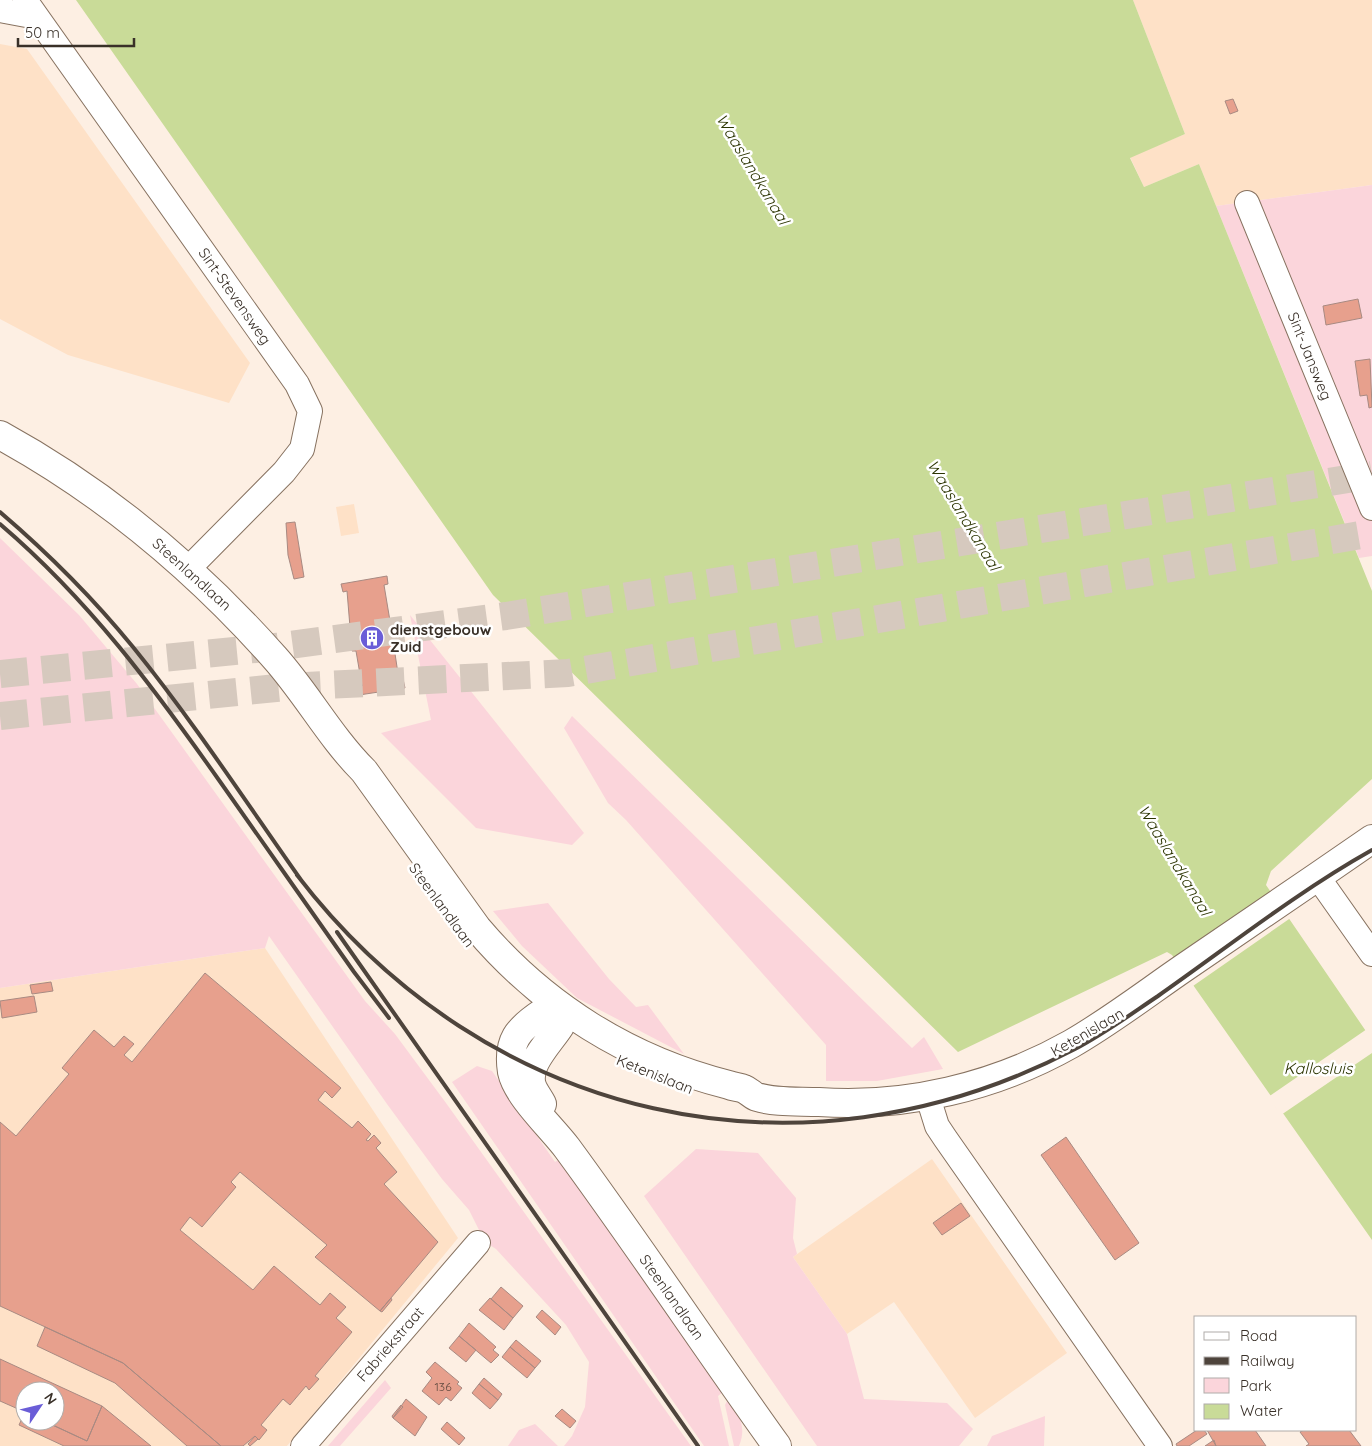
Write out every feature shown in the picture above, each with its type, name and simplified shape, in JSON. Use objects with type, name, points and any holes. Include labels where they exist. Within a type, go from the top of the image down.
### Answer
[{"type":"main road","name":"Steenlandlaan","points":[[0,434],[78,482],[119,512],[188,569],[235,613],[277,661],[347,754],[364,771],[477,928],[556,1014],[531,1074],[531,1086],[567,1148],[774,1445]]},
{"type":"main road","name":"Ketenislaan","points":[[556,1014],[613,1058],[660,1080],[706,1094],[748,1100],[756,1097],[862,1104],[928,1097],[989,1079],[1049,1055],[1122,1012],[1181,969],[1372,839]]},
{"type":"street","name":"Sint-Stevensweg","points":[[0,10],[31,8],[297,384],[310,411],[302,449],[284,472],[188,569]]},
{"type":"street","name":"Sint-Jansweg","points":[[1247,204],[1372,508]]},
{"type":"street","points":[[1318,876],[1372,954]]},
{"type":"street","points":[[928,1097],[934,1119],[945,1138],[1160,1446]]},
{"type":"street","name":"Fabriekstraat","points":[[303,1446],[478,1243]]},
{"type":"shaded area","points":[[1133,0],[1372,0],[1372,185],[1216,206],[1199,164],[1144,187],[1130,157],[1185,134]]},
{"type":"shaded area","points":[[0,44],[27,49],[250,363],[229,403],[68,355],[0,319]]},
{"type":"shaded area","points":[[354,504],[359,533],[341,536],[336,507]]},
{"type":"shaded area","points":[[265,948],[458,1238],[287,1446],[0,1446],[0,988]]},
{"type":"shaded area","points":[[932,1159],[1067,1353],[975,1418],[894,1302],[847,1334],[793,1257]]},
{"type":"green space","points":[[1372,185],[1372,556],[1359,558],[1216,206]]},
{"type":"green space","points":[[0,538],[79,615],[137,684],[365,1001],[395,1034],[446,1103],[691,1446],[564,1446],[572,1436],[585,1407],[589,1362],[566,1325],[496,1249],[485,1242],[469,1210],[442,1179],[387,1104],[269,936],[265,948],[0,988]]},
{"type":"green space","points":[[410,615],[584,833],[572,845],[476,828],[381,733],[431,720]]},
{"type":"green space","points":[[572,716],[912,1048],[924,1037],[943,1069],[877,1081],[826,1081],[826,1045],[626,820],[608,803],[564,728]]},
{"type":"green space","points":[[548,903],[609,979],[636,1007],[648,1005],[684,1054],[577,998],[522,946],[493,911]]},
{"type":"green space","points":[[477,1066],[492,1071],[555,1162],[560,1159],[724,1391],[718,1396],[729,1446],[704,1446],[452,1082]]},
{"type":"green space","points":[[696,1149],[758,1153],[796,1198],[793,1238],[797,1254],[793,1257],[847,1334],[864,1399],[947,1403],[973,1429],[959,1446],[817,1446],[644,1196]]},
{"type":"green space","points":[[385,1380],[391,1388],[340,1446],[328,1446]]},
{"type":"green space","points":[[729,1397],[741,1421],[742,1433],[739,1446],[734,1446],[725,1405]]},
{"type":"green space","points":[[1045,1416],[1044,1446],[987,1446],[992,1436]]},
{"type":"green space","points":[[535,1424],[558,1446],[508,1446],[519,1430]]},
{"type":"water","points":[[76,0],[1133,0],[1185,134],[1130,158],[1144,187],[1199,164],[1372,591],[1372,779],[1271,871],[1266,885],[1372,1040],[1372,1240],[1172,955],[1167,952],[958,1052],[493,595]]},
{"type":"pier","points":[[1274,891],[1292,917],[1193,986],[1181,969]]},
{"type":"pier","points":[[1367,1029],[1372,1036],[1372,1053],[1281,1115],[1268,1097]]},
{"type":"building","points":[[1233,99],[1238,111],[1230,114],[1225,101]]},
{"type":"building","points":[[1358,299],[1362,318],[1326,325],[1323,306]]},
{"type":"building","points":[[1370,359],[1372,407],[1369,408],[1367,395],[1360,396],[1355,361]]},
{"type":"building","points":[[295,522],[304,577],[294,579],[288,555],[286,523]]},
{"type":"building","name":"dienstgebouw Zuid","points":[[387,576],[388,584],[384,585],[399,680],[403,679],[405,688],[359,695],[358,687],[362,686],[356,651],[352,651],[347,591],[343,592],[341,584]]},
{"type":"building","points":[[205,973],[341,1088],[332,1098],[325,1091],[318,1100],[352,1128],[358,1121],[371,1134],[366,1140],[368,1141],[374,1135],[381,1143],[376,1148],[397,1172],[384,1184],[438,1242],[380,1311],[315,1257],[327,1245],[240,1172],[231,1182],[236,1187],[202,1227],[190,1217],[180,1230],[253,1290],[274,1266],[320,1305],[330,1293],[346,1307],[336,1318],[352,1332],[315,1376],[319,1379],[309,1390],[306,1386],[290,1405],[283,1399],[261,1425],[267,1430],[259,1440],[255,1436],[243,1446],[221,1446],[123,1363],[0,1306],[0,1122],[16,1136],[69,1074],[62,1068],[94,1030],[114,1047],[124,1036],[134,1044],[124,1055],[132,1062]]},
{"type":"building","points":[[51,982],[53,991],[32,994],[30,985]]},
{"type":"building","points":[[34,996],[37,1012],[2,1018],[0,1001]]},
{"type":"building","points":[[1066,1137],[1139,1243],[1115,1260],[1041,1155]]},
{"type":"building","points":[[961,1203],[970,1216],[942,1235],[933,1223]]},
{"type":"building","points":[[501,1287],[523,1306],[513,1318],[491,1299]]},
{"type":"building","points":[[391,1298],[392,1300],[382,1312],[380,1311]]},
{"type":"building","points":[[490,1298],[513,1318],[504,1330],[479,1310]]},
{"type":"building","points":[[542,1310],[561,1327],[555,1335],[536,1317]]},
{"type":"building","points":[[469,1323],[496,1347],[493,1350],[499,1355],[491,1363],[459,1336]]},
{"type":"building","points":[[45,1327],[123,1363],[221,1446],[187,1446],[115,1383],[37,1346]]},
{"type":"building","points":[[459,1336],[476,1350],[466,1362],[449,1348]]},
{"type":"building","points":[[516,1340],[541,1361],[535,1368],[510,1347]]},
{"type":"building","points":[[510,1347],[535,1368],[527,1378],[502,1357]]},
{"type":"building","points":[[0,1359],[48,1381],[15,1381],[15,1408],[0,1401]]},
{"type":"building","points":[[435,1362],[459,1382],[457,1384],[462,1388],[451,1401],[446,1397],[439,1405],[422,1391],[432,1378],[426,1372]]},
{"type":"building","points":[[484,1378],[502,1394],[498,1400],[479,1384]]},
{"type":"building","points":[[479,1384],[498,1400],[490,1409],[472,1393]]},
{"type":"building","points":[[65,1389],[102,1406],[87,1441],[65,1431]]},
{"type":"building","points":[[406,1399],[427,1417],[415,1436],[393,1418]]},
{"type":"building","points":[[401,1405],[403,1407],[393,1418],[392,1416]]},
{"type":"building","points":[[102,1406],[151,1446],[64,1446],[32,1431],[65,1431],[87,1441]]},
{"type":"building","points":[[562,1409],[576,1421],[570,1428],[555,1416]]},
{"type":"building","points":[[447,1422],[465,1438],[459,1445],[441,1429]]},
{"type":"building","points":[[1196,1431],[1205,1431],[1207,1434],[1189,1446],[1177,1446],[1176,1444]]},
{"type":"building","points":[[1208,1431],[1256,1431],[1266,1446],[1216,1446]]},
{"type":"building","points":[[1350,1431],[1361,1446],[1306,1446],[1309,1444],[1300,1432]]},
{"type":"building","points":[[255,1436],[258,1439],[250,1446],[248,1444]]},
{"type":"building","points":[[1214,1440],[1216,1446],[1205,1446]]},
{"type":"tunnel","points":[[0,674],[275,647],[506,616],[1372,475]]},
{"type":"tunnel","points":[[0,716],[286,687],[568,673],[1372,533]]},
{"type":"railway","points":[[0,512],[70,576],[133,647],[198,733],[301,880]]},
{"type":"railway","points":[[0,524],[63,583],[119,646],[145,679],[354,972],[389,1018]]},
{"type":"railway","points":[[297,875],[373,959],[459,1026],[553,1076],[653,1108],[757,1122],[864,1117],[970,1093],[1075,1049],[1158,996],[1263,920],[1344,866],[1372,850]]},
{"type":"railway","points":[[337,932],[698,1446]]},
{"type":"place","name":"dienstgebouw Zuid","points":[[372,638]]},
{"type":"water label","name":"Waaslandkanaal","points":[[753,169]]},
{"type":"water label","name":"Waaslandkanaal","points":[[964,515]]},
{"type":"water label","name":"Waaslandkanaal","points":[[1175,860]]},
{"type":"water label","name":"Kallosluis","points":[[1318,1068]]}]
